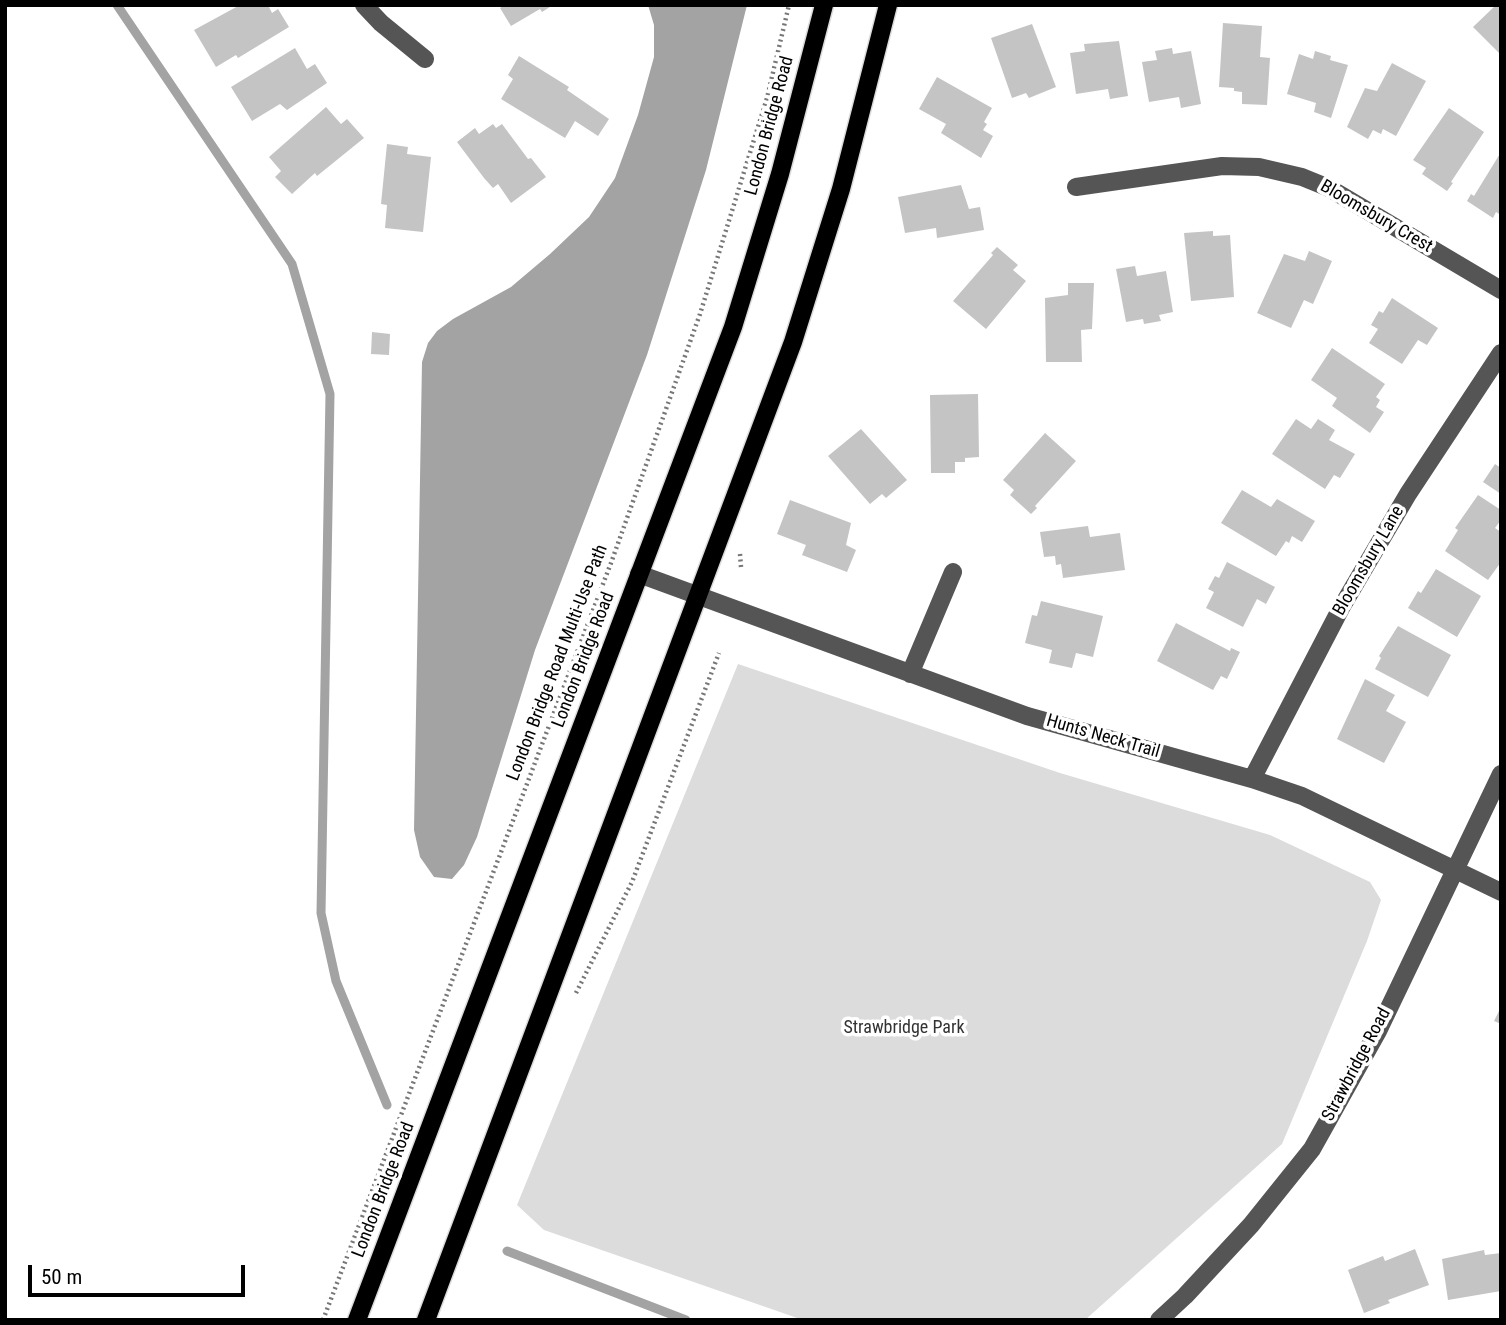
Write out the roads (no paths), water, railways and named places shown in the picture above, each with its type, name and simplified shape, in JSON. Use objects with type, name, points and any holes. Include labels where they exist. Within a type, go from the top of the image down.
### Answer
[{"type":"main road","name":"London Bridge Road","points":[[357,1320],[733,327],[780,174],[824,5]]},
{"type":"main road","points":[[426,1320],[793,342],[841,189],[888,5]]},
{"type":"street","points":[[364,5],[381,23],[425,59]]},
{"type":"street","name":"Bloomsbury Crest","points":[[1076,187],[1222,166],[1259,167],[1302,177],[1329,188],[1501,290]]},
{"type":"street","name":"Bloomsbury Lane","points":[[1252,779],[1341,608],[1374,551],[1408,494],[1501,353]]},
{"type":"street","points":[[910,674],[953,572]]},
{"type":"street","name":"Hunts Neck Trail","points":[[639,574],[1027,716],[1252,779],[1302,796],[1501,892]]},
{"type":"street","name":"Strawbridge Road","points":[[1158,1320],[1185,1296],[1251,1225],[1311,1149],[1378,1031],[1501,774]]},
{"type":"waterway","points":[[117,5],[292,264],[330,394],[321,913],[336,981],[387,1105]]},
{"type":"waterway","points":[[507,1251],[686,1320]]},
{"type":"park label","name":"Strawbridge Park","points":[[904,1028]]}]
